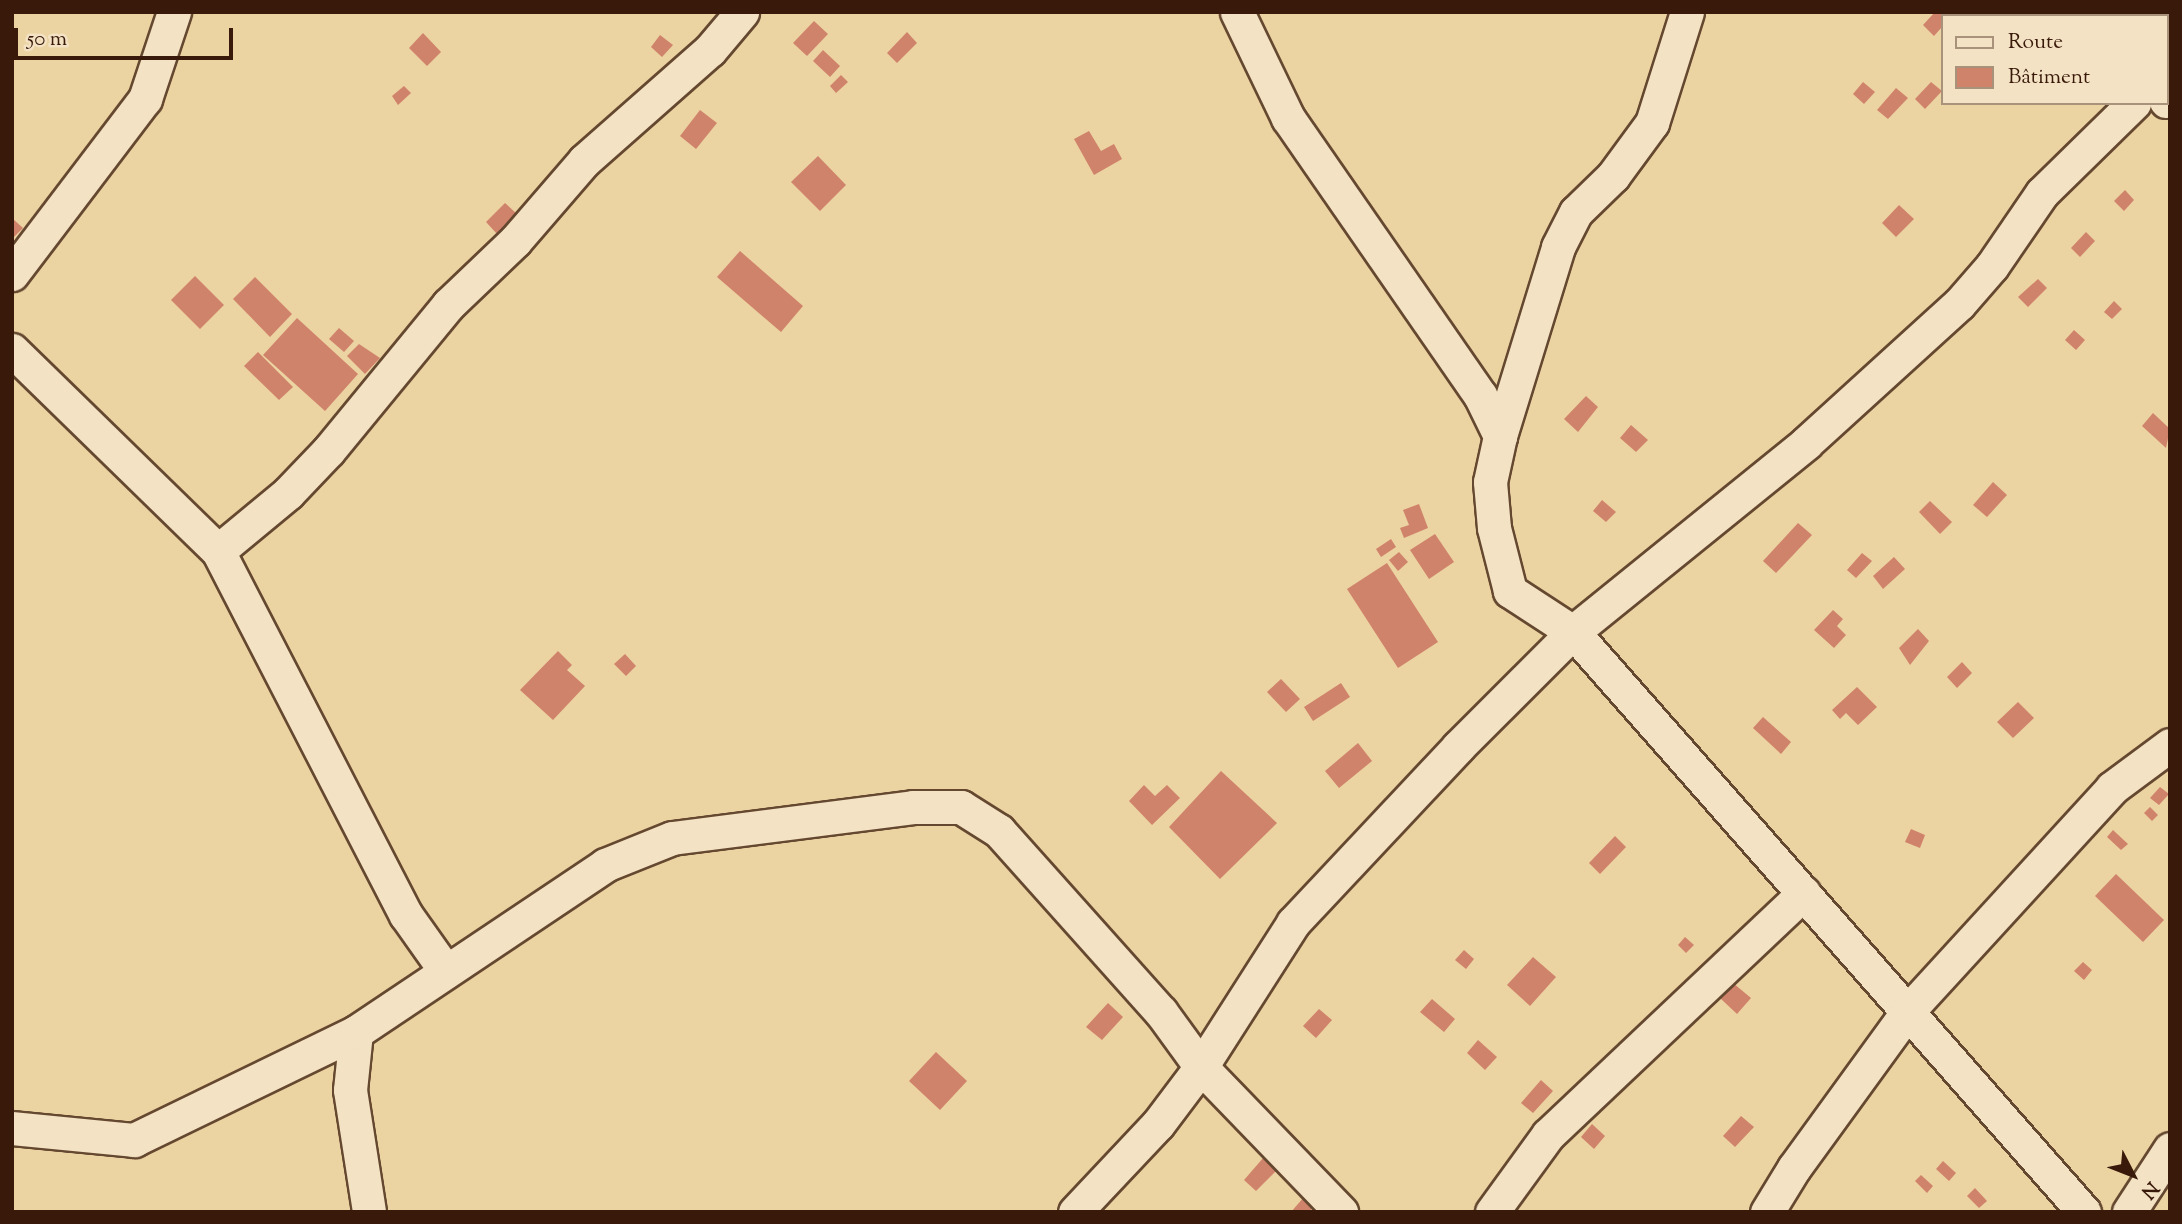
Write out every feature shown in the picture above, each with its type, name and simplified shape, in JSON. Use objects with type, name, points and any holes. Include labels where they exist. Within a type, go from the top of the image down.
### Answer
[{"type":"street","points":[[12,274],[145,99],[174,12]]},
{"type":"street","points":[[218,551],[288,494],[329,450],[448,304],[515,241],[584,162],[710,50],[742,12]]},
{"type":"street","points":[[1237,12],[1287,118],[1480,395],[1500,436]]},
{"type":"street","points":[[1688,12],[1652,123],[1613,176],[1576,212],[1558,247],[1500,436],[1490,482],[1494,528],[1510,591],[1573,632],[2084,1212]]},
{"type":"street","points":[[1075,1212],[1158,1124],[1201,1067],[1293,923],[1458,747],[1573,632],[1806,443],[1959,304],[1985,275],[2042,193],[2137,105]]},
{"type":"street","points":[[12,350],[218,551],[406,915],[444,970]]},
{"type":"street","points":[[1767,1212],[1908,1011],[2112,788],[2170,745]]},
{"type":"street","points":[[12,1128],[134,1140],[356,1032],[444,970],[605,865],[672,838],[913,807],[961,807],[999,831],[1161,1012],[1201,1067],[1341,1212]]},
{"type":"street","points":[[1492,1212],[1548,1135],[1804,894]]},
{"type":"street","points":[[356,1032],[350,1090],[369,1212]]},
{"type":"street","points":[[2129,1212],[2170,1149]]},
{"type":"building","points":[[1935,12],[1942,14],[1940,14],[1940,29],[1934,36],[1923,25]]},
{"type":"building","points":[[814,21],[828,34],[807,56],[793,43]]},
{"type":"building","points":[[907,32],[917,43],[897,63],[887,53]]},
{"type":"building","points":[[423,33],[441,52],[427,66],[409,48]]},
{"type":"building","points":[[660,35],[673,45],[662,57],[651,47]]},
{"type":"building","points":[[823,50],[840,66],[830,77],[813,61]]},
{"type":"building","points":[[841,75],[848,82],[836,93],[830,86]]},
{"type":"building","points":[[1863,82],[1875,92],[1864,104],[1853,94]]},
{"type":"building","points":[[1931,82],[1940,89],[1940,93],[1925,109],[1915,99]]},
{"type":"building","points":[[404,86],[411,93],[398,105],[392,96]]},
{"type":"building","points":[[1896,88],[1908,98],[1888,119],[1877,110]]},
{"type":"building","points":[[700,110],[717,123],[696,149],[680,136]]},
{"type":"building","points":[[1089,131],[1101,151],[1114,144],[1122,159],[1094,175],[1074,139]]},
{"type":"building","points":[[818,156],[846,185],[820,211],[791,182]]},
{"type":"building","points":[[2125,190],[2134,200],[2124,211],[2114,201]]},
{"type":"building","points":[[505,203],[518,215],[498,235],[486,222]]},
{"type":"building","points":[[1899,205],[1914,219],[1896,237],[1882,223]]},
{"type":"building","points":[[12,218],[23,228],[12,239]]},
{"type":"building","points":[[2086,232],[2095,241],[2080,257],[2071,248]]},
{"type":"building","points":[[740,251],[803,306],[781,332],[717,277]]},
{"type":"building","points":[[195,276],[224,305],[200,329],[171,300]]},
{"type":"building","points":[[255,277],[292,314],[270,337],[233,299]]},
{"type":"building","points":[[2038,279],[2047,288],[2028,307],[2018,297]]},
{"type":"building","points":[[2114,301],[2122,309],[2112,319],[2104,312]]},
{"type":"building","points":[[297,318],[358,374],[325,411],[263,355]]},
{"type":"building","points":[[339,328],[354,341],[344,352],[329,339]]},
{"type":"building","points":[[2074,330],[2085,340],[2076,350],[2065,340]]},
{"type":"building","points":[[359,344],[380,358],[365,374],[347,356]]},
{"type":"building","points":[[258,352],[293,387],[279,400],[244,366]]},
{"type":"building","points":[[1586,396],[1598,407],[1578,432],[1564,419]]},
{"type":"building","points":[[2153,413],[2170,429],[2166,448],[2142,426]]},
{"type":"building","points":[[1631,425],[1648,440],[1636,452],[1620,438]]},
{"type":"building","points":[[1993,482],[2007,495],[1987,517],[1973,505]]},
{"type":"building","points":[[1602,500],[1616,512],[1606,522],[1593,511]]},
{"type":"building","points":[[1930,501],[1952,522],[1940,534],[1919,512]]},
{"type":"building","points":[[1419,504],[1428,528],[1404,538],[1400,528],[1409,525],[1403,510]]},
{"type":"building","points":[[1798,523],[1812,535],[1776,573],[1763,561]]},
{"type":"building","points":[[1435,534],[1454,562],[1429,579],[1410,550]]},
{"type":"building","points":[[1391,539],[1396,547],[1381,557],[1376,549]]},
{"type":"building","points":[[1399,552],[1408,562],[1398,571],[1389,560]]},
{"type":"building","points":[[1862,553],[1872,561],[1856,578],[1847,570]]},
{"type":"building","points":[[1894,557],[1905,569],[1883,589],[1873,576]]},
{"type":"building","points":[[1387,563],[1438,642],[1398,668],[1347,589]]},
{"type":"building","points":[[1833,610],[1843,619],[1837,626],[1846,635],[1834,648],[1814,630]]},
{"type":"building","points":[[1918,629],[1929,641],[1910,665],[1899,648]]},
{"type":"building","points":[[558,651],[572,665],[567,670],[585,686],[553,720],[520,690]]},
{"type":"building","points":[[625,654],[636,666],[626,676],[614,664]]},
{"type":"building","points":[[1962,662],[1972,673],[1957,688],[1947,677]]},
{"type":"building","points":[[1281,679],[1300,699],[1286,712],[1267,692]]},
{"type":"building","points":[[1341,683],[1350,697],[1313,721],[1304,707]]},
{"type":"building","points":[[1857,687],[1877,707],[1858,725],[1846,713],[1840,719],[1832,710]]},
{"type":"building","points":[[2018,702],[2034,718],[2013,738],[1997,722]]},
{"type":"building","points":[[1763,717],[1791,742],[1781,754],[1753,728]]},
{"type":"building","points":[[1358,743],[1372,761],[1339,788],[1325,771]]},
{"type":"building","points":[[1221,771],[1277,823],[1220,879],[1169,827]]},
{"type":"building","points":[[1144,785],[1155,796],[1167,785],[1180,798],[1152,825],[1129,801]]},
{"type":"building","points":[[2160,787],[2169,794],[2159,805],[2150,798]]},
{"type":"building","points":[[2150,807],[2158,815],[2152,821],[2144,813]]},
{"type":"building","points":[[1911,829],[1925,835],[1920,848],[1905,842]]},
{"type":"building","points":[[2113,830],[2128,844],[2121,850],[2107,837]]},
{"type":"building","points":[[1615,836],[1626,847],[1600,874],[1589,863]]},
{"type":"building","points":[[2116,874],[2164,920],[2143,942],[2095,896]]},
{"type":"building","points":[[1685,937],[1694,945],[1686,953],[1678,945]]},
{"type":"building","points":[[1464,950],[1474,959],[1466,969],[1455,960]]},
{"type":"building","points":[[1533,957],[1556,977],[1530,1006],[1507,985]]},
{"type":"building","points":[[2083,962],[2092,970],[2084,980],[2074,971]]},
{"type":"building","points":[[1733,983],[1751,998],[1737,1014],[1720,998]]},
{"type":"building","points":[[1432,999],[1455,1019],[1444,1032],[1420,1012]]},
{"type":"building","points":[[1108,1003],[1123,1017],[1102,1040],[1086,1027]]},
{"type":"building","points":[[1319,1009],[1332,1020],[1316,1038],[1303,1026]]},
{"type":"building","points":[[1478,1040],[1497,1057],[1485,1070],[1467,1053]]},
{"type":"building","points":[[936,1052],[967,1081],[940,1110],[909,1081]]},
{"type":"building","points":[[1541,1080],[1553,1091],[1533,1113],[1521,1103]]},
{"type":"building","points":[[1741,1116],[1754,1127],[1735,1147],[1723,1136]]},
{"type":"building","points":[[1592,1124],[1605,1136],[1594,1149],[1581,1137]]},
{"type":"building","points":[[1264,1157],[1278,1169],[1256,1191],[1244,1180]]},
{"type":"building","points":[[1943,1161],[1956,1173],[1949,1181],[1936,1169]]},
{"type":"building","points":[[1921,1175],[1933,1186],[1927,1193],[1915,1181]]},
{"type":"building","points":[[1975,1188],[1987,1201],[1979,1208],[1967,1196]]},
{"type":"building","points":[[1304,1197],[1314,1206],[1309,1212],[1291,1212]]}]
